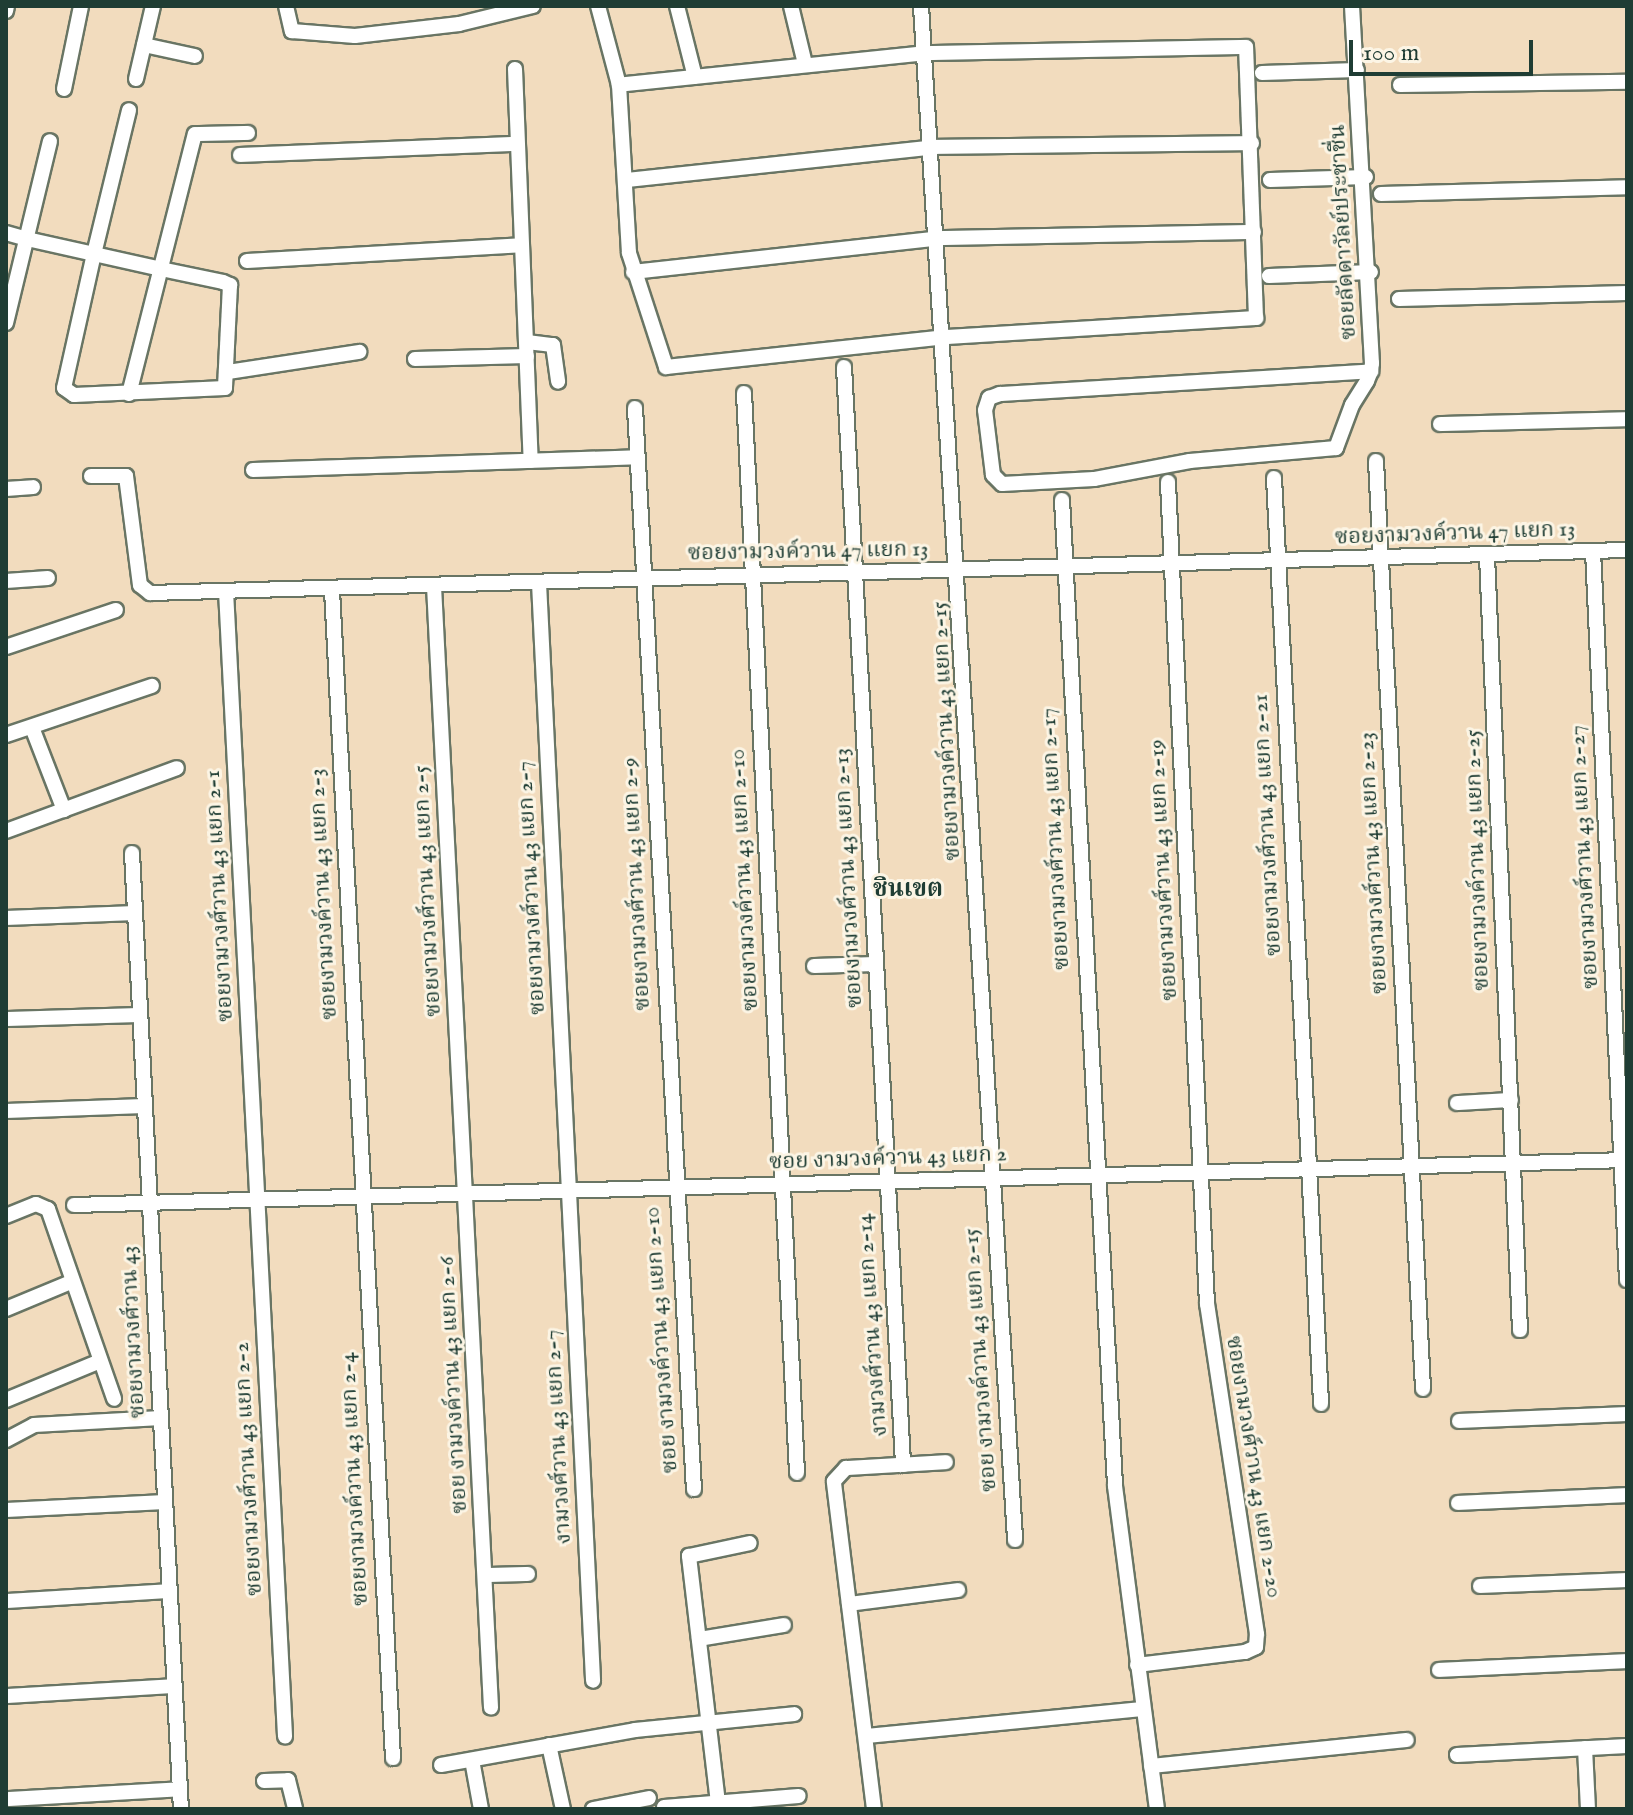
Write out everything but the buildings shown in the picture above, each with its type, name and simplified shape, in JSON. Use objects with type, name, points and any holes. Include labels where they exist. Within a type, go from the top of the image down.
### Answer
[{"type":"street","points":[[64,89],[81,6]]},
{"type":"street","points":[[136,79],[153,6]]},
{"type":"street","points":[[286,6],[292,31],[355,36],[459,24],[533,6]]},
{"type":"street","points":[[598,6],[619,85],[633,272],[666,367],[946,337],[1254,323],[1252,143],[1246,47],[927,53],[619,85]]},
{"type":"street","points":[[677,6],[695,77]]},
{"type":"street","points":[[791,6],[805,64]]},
{"type":"street","name":"ซอยงามวงค์วาน 43 แยก 2-15","points":[[921,6],[934,147],[961,570],[991,1178]]},
{"type":"street","name":"ซอยลัดดาวัลย์ประชาชื่น","points":[[1352,6],[1371,272],[1371,371],[1336,448],[1002,484],[993,475],[985,410],[1000,394],[1371,371]]},
{"type":"street","points":[[144,45],[195,56]]},
{"type":"street","points":[[515,69],[531,461]]},
{"type":"street","points":[[1262,73],[1357,70]]},
{"type":"street","points":[[1400,85],[1627,82]]},
{"type":"street","points":[[6,233],[27,239],[94,254],[161,269],[230,285],[228,372],[217,393],[74,395],[64,388],[94,254],[129,110]]},
{"type":"street","points":[[129,394],[197,130],[248,133]]},
{"type":"street","points":[[6,323],[50,141]]},
{"type":"street","points":[[627,180],[934,147],[1252,143]]},
{"type":"street","points":[[240,155],[517,144]]},
{"type":"street","points":[[1270,180],[1366,177]]},
{"type":"street","points":[[1381,194],[1627,187]]},
{"type":"street","points":[[633,272],[939,238],[1254,232]]},
{"type":"street","points":[[247,261],[521,245]]},
{"type":"street","points":[[1269,276],[1371,272]]},
{"type":"street","points":[[1399,299],[1627,293]]},
{"type":"street","points":[[415,359],[553,345],[558,382]]},
{"type":"street","points":[[228,372],[359,352]]},
{"type":"street","name":"ซอยงามวงศ์วาน 43 แยก 2-13","points":[[844,367],[886,1181]]},
{"type":"street","name":"ซอยงามวงค์วาน 43 แยก 2-10","points":[[744,393],[797,1473]]},
{"type":"street","name":"ซอยงามวงศ์วาน 43 แยก 2-9","points":[[635,408],[674,1187]]},
{"type":"street","points":[[1440,424],[1627,419]]},
{"type":"street","points":[[253,470],[637,457]]},
{"type":"street","name":"ซอยงามวงศ์วาน 43 แยก 2-23","points":[[1376,461],[1423,1389]]},
{"type":"street","name":"ซอยงามวงค์วาน 47 แยก 13","points":[[91,476],[126,476],[142,590],[332,590],[752,574],[1277,563],[1627,550]]},
{"type":"street","name":"ซอยงามวงศ์วาน 43 แยก 2-21","points":[[1274,478],[1321,1404]]},
{"type":"street","name":"ซอยงามวงศ์วาน 43 แยก 2-19","points":[[1168,482],[1202,1172]]},
{"type":"street","points":[[6,489],[33,487]]},
{"type":"street","name":"ซอยงามวงศ์วาน 43 แยก 2-17","points":[[1062,500],[1115,1486],[1157,1809]]},
{"type":"street","name":"ซอยงามวงศ์วาน 43 แยก 2-27","points":[[1593,551],[1624,1160],[1627,1280]]},
{"type":"street","name":"ซอยงามวงค์วาน 43 แยก 2-25","points":[[1487,556],[1520,1330]]},
{"type":"street","points":[[6,581],[48,578]]},
{"type":"street","name":"ซอยงามวงศ์วาน 43 แยก 2-7","points":[[539,583],[568,1190]]},
{"type":"street","name":"ซอยงามวงศ์วาน 43 แยก 2-5","points":[[434,586],[467,1193]]},
{"type":"street","name":"ซอยงามวงค์วาน 43 แยก 2-3","points":[[332,590],[361,1196]]},
{"type":"street","name":"ซอยงามวงศ์วาน 43 แยก 2-1","points":[[226,591],[257,1199]]},
{"type":"street","points":[[6,647],[116,610]]},
{"type":"street","points":[[6,735],[33,730],[152,686]]},
{"type":"street","points":[[33,730],[64,810]]},
{"type":"street","points":[[6,831],[177,768]]},
{"type":"street","name":"ซอยงามวงศ์วาน 43","points":[[132,853],[181,1809]]},
{"type":"street","points":[[6,918],[135,913]]},
{"type":"street","points":[[814,966],[875,964]]},
{"type":"street","points":[[6,1019],[140,1015]]},
{"type":"street","points":[[1457,1103],[1511,1100]]},
{"type":"street","points":[[6,1111],[144,1106]]},
{"type":"street","name":"ซอย งามวงค์วาน 43 แยก 2","points":[[74,1205],[1624,1160]]},
{"type":"street","name":"ซอยงามวงศ์วาน 43 แยก 2-20","points":[[1137,1665],[1256,1647],[1207,1304],[1202,1172]]},
{"type":"street","name":"ซอย งามวงค์วาน 43 แยก 2-15","points":[[991,1178],[1015,1540]]},
{"type":"street","name":"งามวงศ์วาน 43 แยก 2-14","points":[[886,1181],[903,1465]]},
{"type":"street","name":"ซอย งามวงค์วาน 43 แยก 2-10","points":[[674,1187],[694,1489]]},
{"type":"street","name":"งามวงศ์วาน 43 แยก 2-7","points":[[568,1190],[593,1681]]},
{"type":"street","name":"ซอย งามวงค์วาน 43 แยก 2-6","points":[[467,1193],[491,1708]]},
{"type":"street","name":"ซอยงามวงค์วาน 43 แยก 2-4","points":[[361,1196],[393,1758]]},
{"type":"street","name":"ซอยงามวงศ์วาน 43 แยก 2-2","points":[[257,1199],[285,1736]]},
{"type":"street","points":[[6,1216],[44,1204],[114,1399]]},
{"type":"street","points":[[6,1309],[71,1282]]},
{"type":"street","points":[[6,1400],[100,1361]]},
{"type":"street","points":[[1459,1421],[1627,1414]]},
{"type":"street","points":[[6,1440],[34,1425],[161,1418]]},
{"type":"street","points":[[874,1809],[835,1477],[846,1468],[946,1462]]},
{"type":"street","points":[[1458,1503],[1627,1495]]},
{"type":"street","points":[[6,1510],[165,1502]]},
{"type":"street","points":[[718,1803],[690,1554],[750,1543]]},
{"type":"street","points":[[486,1575],[528,1574]]},
{"type":"street","points":[[1480,1586],[1627,1580]]},
{"type":"street","points":[[849,1604],[958,1590]]},
{"type":"street","points":[[6,1601],[169,1591]]},
{"type":"street","points":[[699,1639],[784,1625]]},
{"type":"street","points":[[1439,1670],[1627,1661]]},
{"type":"street","points":[[6,1696],[174,1686]]},
{"type":"street","points":[[866,1736],[1143,1709]]},
{"type":"street","points":[[441,1765],[709,1721],[794,1714]]},
{"type":"street","points":[[1151,1766],[1407,1740]]},
{"type":"street","points":[[549,1745],[563,1809]]},
{"type":"street","points":[[1457,1755],[1627,1746]]},
{"type":"street","points":[[1585,1748],[1588,1809]]},
{"type":"street","points":[[472,1760],[481,1809]]},
{"type":"street","points":[[264,1781],[288,1780],[295,1809]]},
{"type":"street","points":[[9,1799],[180,1789]]},
{"type":"street","points":[[664,1807],[799,1796]]},
{"type":"street","points":[[593,1809],[649,1798]]},
{"type":"district","name":"ชินเขต","points":[[908,890]]}]
